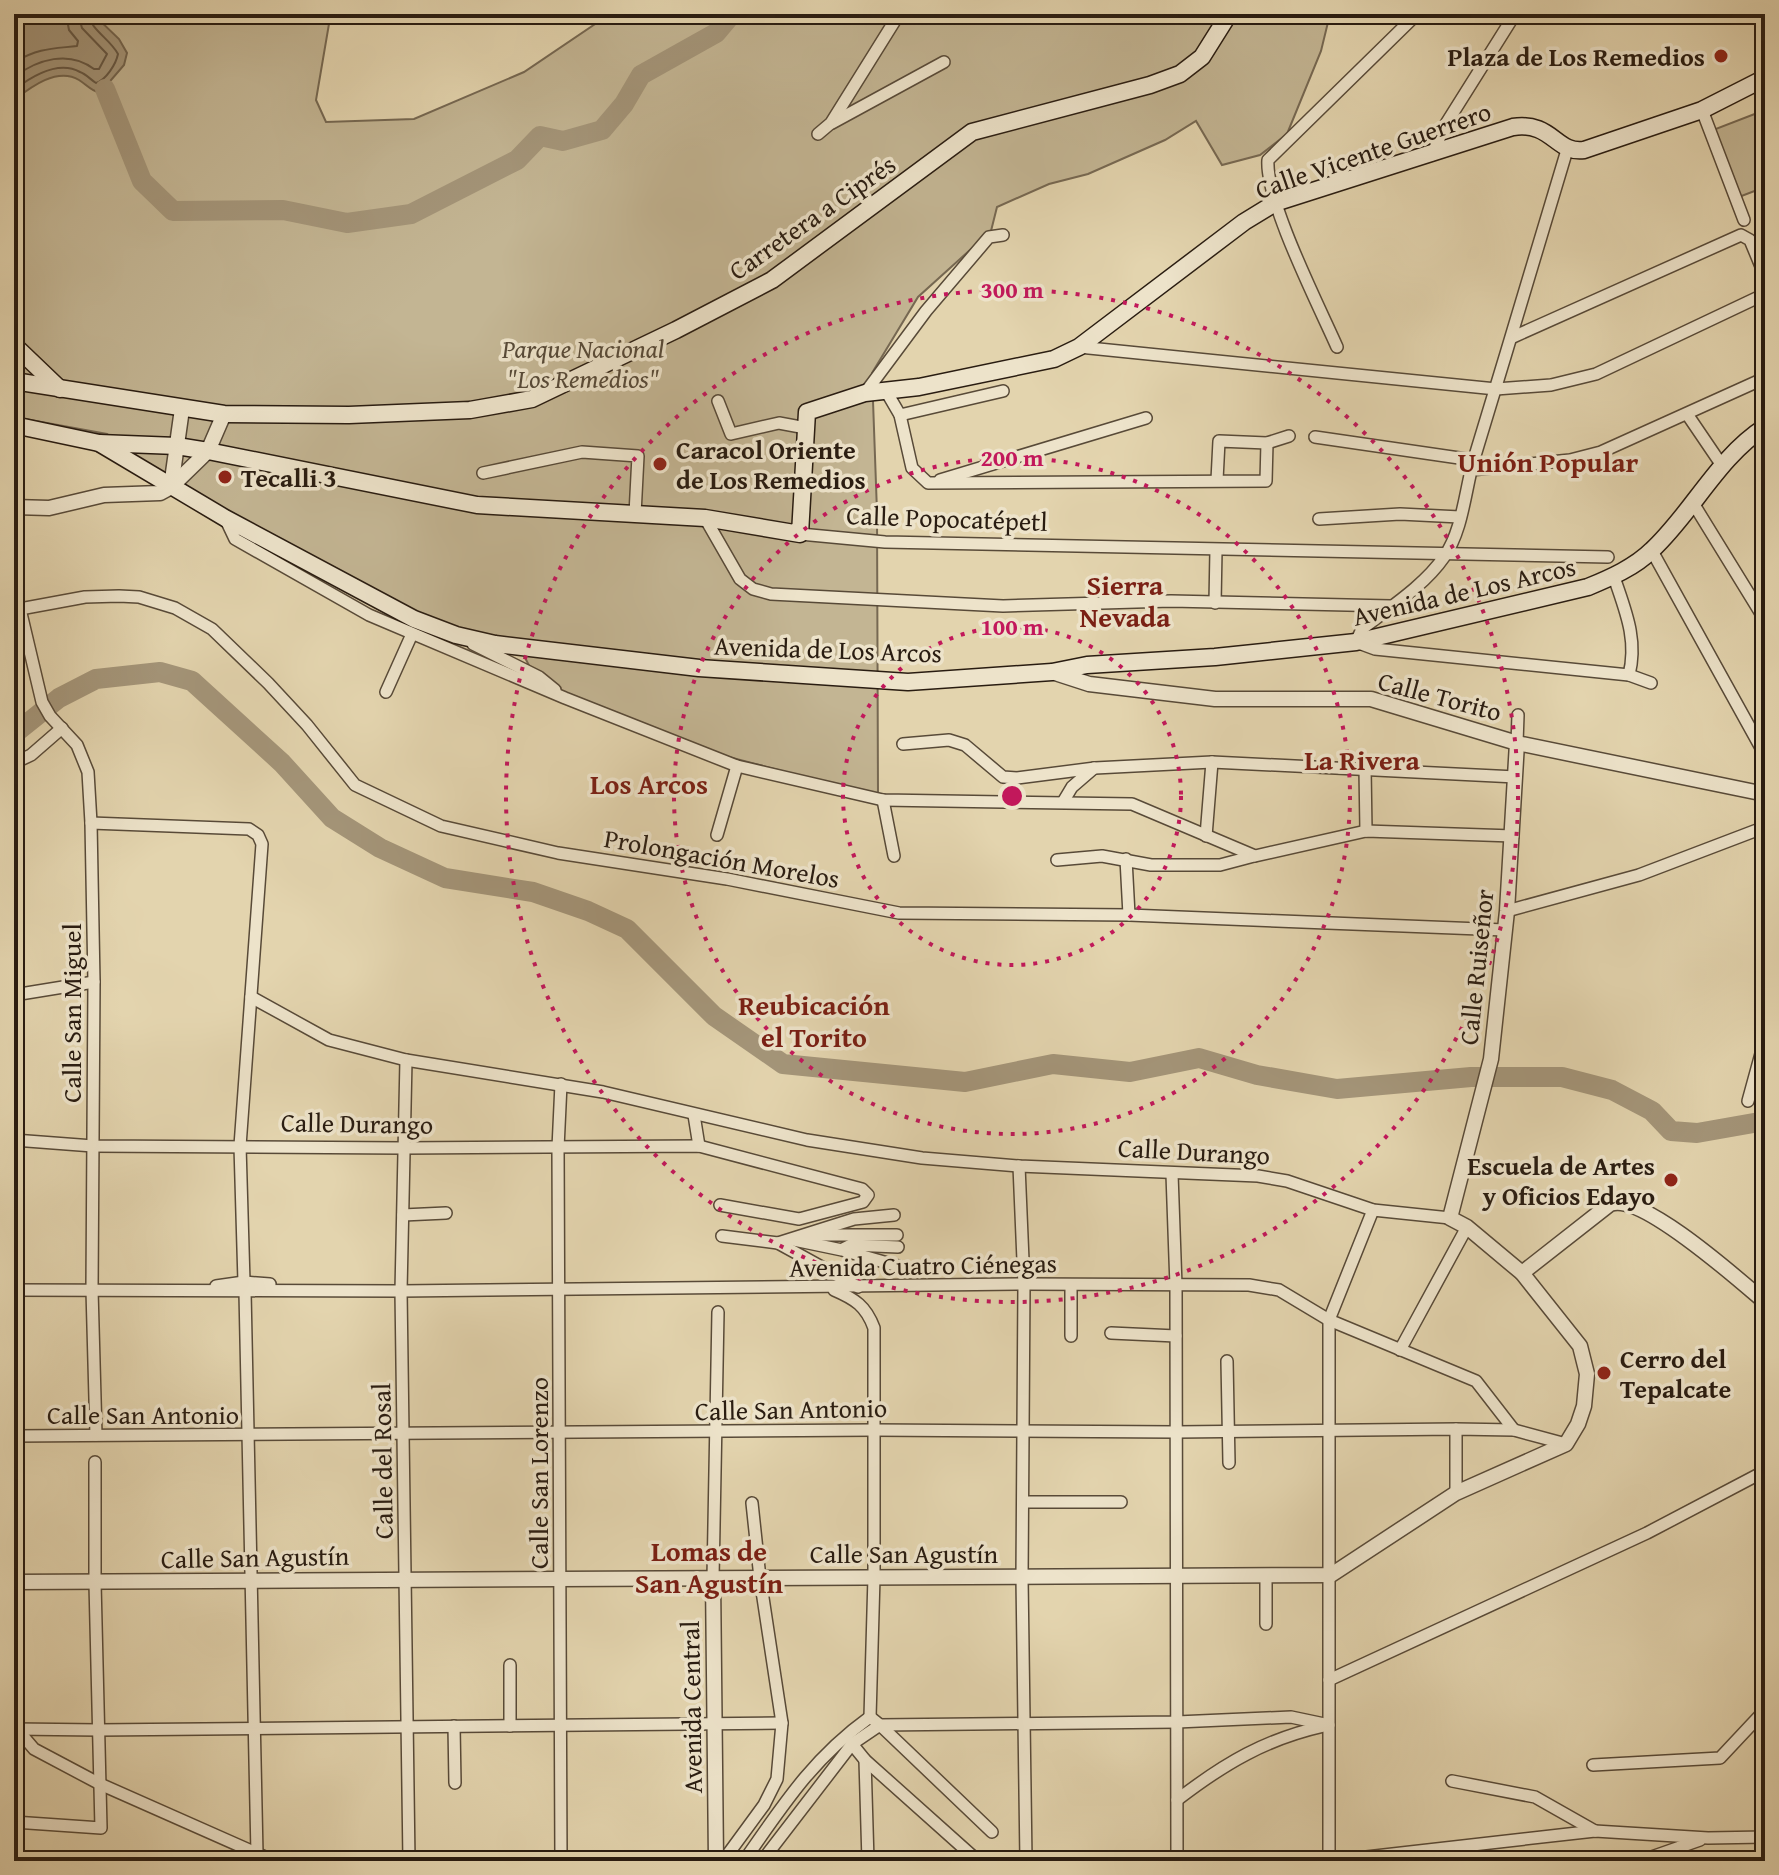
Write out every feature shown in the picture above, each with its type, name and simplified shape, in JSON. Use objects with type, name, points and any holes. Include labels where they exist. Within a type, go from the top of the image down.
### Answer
[{"type":"main road","name":"Carretera a Ciprés","points":[[60,389],[224,414],[349,415],[470,410],[532,399],[772,280],[972,132],[1150,85],[1180,74],[1202,57],[1229,14]]},
{"type":"main road","points":[[1567,150],[1584,150],[1702,110],[1765,78]]},
{"type":"main road","name":"Calle Vicente Guerrero","points":[[807,420],[865,393],[919,387],[1054,359],[1079,347],[1244,222],[1275,203],[1523,126],[1542,129],[1567,150]]},
{"type":"main road","points":[[14,345],[60,389]]},
{"type":"main road","points":[[16,380],[60,389]]},
{"type":"main road","points":[[800,534],[807,420]]},
{"type":"main road","name":"Avenida de Los Arcos","points":[[14,425],[99,443],[225,518],[414,619],[456,635],[495,644],[699,668],[908,682],[1052,672],[1087,665],[1215,657],[1356,642],[1588,587],[1614,577],[1652,551],[1741,447],[1765,427]]},
{"type":"main road","name":"Calle Popocatépetl","points":[[99,443],[177,446],[208,451],[477,505],[705,518],[800,534]]},
{"type":"street","points":[[831,123],[899,14]]},
{"type":"street","points":[[1337,347],[1275,203],[1267,170],[1268,160],[1417,14]]},
{"type":"street","points":[[1432,155],[1444,127],[1515,14]]},
{"type":"street","points":[[818,134],[831,123],[944,62]]},
{"type":"street","points":[[1702,110],[1744,220]]},
{"type":"street","points":[[1567,150],[1447,554],[1430,574],[1362,629],[1356,642],[1375,649],[1629,675],[1651,683]]},
{"type":"street","points":[[865,393],[926,311],[989,237],[1003,235]]},
{"type":"street","points":[[1513,337],[1741,235],[1750,240],[1765,276]]},
{"type":"street","points":[[1079,347],[1496,389],[1551,385],[1574,382],[1596,374],[1765,294]]},
{"type":"street","points":[[1315,437],[1472,465],[1586,457],[1765,378]]},
{"type":"street","points":[[886,391],[900,415],[912,468],[928,483],[1266,481],[1267,443]]},
{"type":"street","points":[[900,415],[1003,391]]},
{"type":"street","name":"Calle Vicente Guerrero","points":[[718,401],[731,434],[807,420]]},
{"type":"street","points":[[171,487],[182,409]]},
{"type":"street","points":[[14,507],[49,508],[104,495],[160,493],[171,487],[208,451],[224,414]]},
{"type":"street","points":[[1687,414],[1723,467]]},
{"type":"street","points":[[928,483],[1146,418]]},
{"type":"street","points":[[1217,480],[1219,441],[1267,443],[1289,436]]},
{"type":"street","points":[[483,473],[582,452],[638,456],[635,514]]},
{"type":"street","points":[[1693,503],[1765,620]]},
{"type":"street","points":[[1319,519],[1400,514],[1460,517]]},
{"type":"street","points":[[225,518],[235,539],[369,615],[737,766],[883,800],[1132,804],[1255,856]]},
{"type":"street","points":[[705,518],[740,579],[753,589],[771,594],[1003,606],[1171,601],[1391,606]]},
{"type":"street","name":"Calle Popocatépetl","points":[[800,534],[885,542],[1608,557]]},
{"type":"street","points":[[1215,603],[1216,550]]},
{"type":"street","points":[[1652,551],[1765,755]]},
{"type":"street","points":[[1614,577],[1631,626],[1633,642],[1629,675]]},
{"type":"street","name":"Prolongación Morelos","points":[[17,608],[85,597],[119,596],[139,597],[175,608],[212,629],[268,683],[307,725],[355,785],[441,826],[558,853],[727,879],[899,913],[1129,915],[1505,930]]},
{"type":"street","name":"Calle San Miguel","points":[[17,608],[42,702],[50,716],[77,745],[88,772],[94,982],[92,1290],[96,1435]]},
{"type":"street","points":[[386,692],[412,634]]},
{"type":"street","points":[[456,635],[539,677],[565,698]]},
{"type":"street","name":"Calle Torito","points":[[1052,672],[1089,684],[1215,699],[1371,699],[1517,743],[1765,794]]},
{"type":"street","name":"Calle Ruiseñor","points":[[1450,1218],[1491,1059],[1513,836],[1518,715]]},
{"type":"street","points":[[14,763],[31,755],[62,728]]},
{"type":"street","points":[[903,744],[949,740],[965,745],[1003,777],[1017,778],[1095,768],[1212,762],[1516,777]]},
{"type":"street","points":[[1206,836],[1212,762]]},
{"type":"street","points":[[717,835],[737,766]]},
{"type":"street","points":[[1063,802],[1072,787],[1095,768]]},
{"type":"street","points":[[1365,768],[1366,831]]},
{"type":"street","points":[[883,800],[894,856]]},
{"type":"street","points":[[91,823],[249,829],[258,835],[262,844],[240,1146],[257,1854]]},
{"type":"street","points":[[1507,911],[1639,875],[1765,827]]},
{"type":"street","points":[[1057,860],[1102,856],[1151,865],[1220,865],[1366,831],[1513,836]]},
{"type":"street","points":[[1126,859],[1129,915]]},
{"type":"street","points":[[14,994],[94,982]]},
{"type":"street","name":"Calle Durango","points":[[251,997],[329,1040],[406,1060],[603,1092],[807,1140],[922,1158],[1019,1166],[1258,1176],[1287,1181],[1373,1210],[1450,1218],[1467,1227],[1522,1273],[1580,1346],[1585,1359],[1587,1390],[1578,1424],[1566,1444]]},
{"type":"street","points":[[1748,1101],[1765,1039]]},
{"type":"street","name":"Calle del Rosal","points":[[406,1060],[401,1291],[409,1861]]},
{"type":"street","name":"Calle San Lorenzo","points":[[561,1084],[558,1148],[561,1861]]},
{"type":"street","points":[[694,1115],[699,1146]]},
{"type":"street","name":"Calle Durango","points":[[14,1140],[93,1146],[699,1146],[862,1189],[868,1195],[863,1202],[799,1219],[720,1205]]},
{"type":"street","points":[[1019,1166],[1024,1284],[1022,1578],[1026,1861]]},
{"type":"street","points":[[1172,1174],[1176,1286],[1177,1861]]},
{"type":"street","points":[[1522,1273],[1616,1201],[1633,1205],[1700,1247],[1765,1302]]},
{"type":"street","points":[[1373,1210],[1329,1320],[1330,1861],[1595,1831],[1708,1838],[1765,1837]]},
{"type":"street","points":[[403,1215],[446,1213]]},
{"type":"street","points":[[784,1241],[854,1219],[894,1215]]},
{"type":"street","points":[[1400,1350],[1467,1227]]},
{"type":"street","points":[[804,1235],[897,1241],[851,1245],[842,1250]]},
{"type":"street","points":[[722,1236],[842,1250],[898,1266]]},
{"type":"street","points":[[784,1241],[858,1288]]},
{"type":"street","name":"Avenida Cuatro Ciénegas","points":[[14,1290],[208,1290],[244,1287],[401,1291],[1024,1284],[1249,1285],[1279,1290],[1329,1320],[1476,1381],[1514,1430]]},
{"type":"street","points":[[1071,1285],[1071,1336]]},
{"type":"street","points":[[762,1861],[852,1744],[875,1721],[874,1328],[867,1310],[853,1298],[830,1288]]},
{"type":"street","name":"Avenida Central","points":[[716,1861],[713,1578],[718,1312]]},
{"type":"street","points":[[1111,1333],[1176,1336]]},
{"type":"street","points":[[1227,1361],[1229,1463]]},
{"type":"street","points":[[1456,1429],[1456,1493]]},
{"type":"street","name":"Calle San Antonio","points":[[14,1436],[1456,1429],[1514,1430],[1566,1444]]},
{"type":"street","points":[[1331,1575],[1456,1493],[1566,1444]]},
{"type":"street","points":[[14,1822],[101,1828],[95,1462]]},
{"type":"street","points":[[1329,1680],[1647,1533],[1765,1471]]},
{"type":"street","points":[[1023,1502],[1121,1502]]},
{"type":"street","points":[[723,1861],[764,1805],[777,1779],[782,1723],[752,1503]]},
{"type":"street","points":[[1266,1575],[1266,1624]]},
{"type":"street","name":"Calle San Agustín","points":[[14,1582],[1331,1575]]},
{"type":"street","points":[[510,1665],[510,1726]]},
{"type":"street","points":[[1593,1765],[1720,1758],[1765,1710]]},
{"type":"street","points":[[744,1861],[809,1770],[843,1737],[875,1721],[1024,1724],[1291,1717],[1329,1725]]},
{"type":"street","points":[[875,1721],[992,1832]]},
{"type":"street","points":[[16,1729],[782,1723]]},
{"type":"street","points":[[1177,1800],[1213,1772],[1249,1751],[1288,1734],[1329,1725]]},
{"type":"street","points":[[454,1726],[455,1783]]},
{"type":"street","points":[[16,1729],[34,1749],[100,1784],[274,1861]]},
{"type":"street","points":[[852,1744],[865,1760],[978,1861]]},
{"type":"street","points":[[865,1760],[868,1861]]},
{"type":"street","points":[[1452,1781],[1535,1797],[1595,1831]]},
{"type":"street","points":[[1640,1861],[1708,1838]]},
{"type":"green space","name":"Parque Nacional \"Los Remedios\"","points":[[14,14],[327,14],[330,18],[316,100],[326,122],[414,119],[524,72],[610,14],[1330,14],[1321,51],[1287,134],[1260,155],[1222,165],[1196,121],[1165,140],[1088,174],[1049,184],[997,207],[991,231],[918,297],[872,373],[877,512],[878,796],[660,739],[539,685],[518,644],[480,639],[396,607],[225,513],[143,462],[107,434],[14,417],[14,387],[33,389],[14,369]]},
{"type":"green space","points":[[1765,110],[1765,187],[1739,197],[1713,130]]},
{"type":"water","points":[[14,14],[93,14],[119,39],[127,53],[124,65],[100,93],[79,80],[62,76],[45,80],[14,100]]},
{"type":"waterway","points":[[105,89],[142,181],[173,211],[283,210],[347,223],[411,214],[517,160],[540,136],[563,141],[602,130],[624,104],[641,75],[716,33],[732,14]]},
{"type":"waterway","points":[[14,734],[59,698],[96,679],[160,672],[192,681],[282,763],[332,818],[380,848],[445,878],[533,892],[588,911],[627,929],[714,1016],[783,1064],[965,1082],[1053,1064],[1130,1072],[1199,1058],[1257,1075],[1337,1089],[1471,1077],[1562,1077],[1612,1090],[1652,1111],[1671,1131],[1697,1133],[1765,1121]]},
{"type":"place","name":"Plaza de Los Remedios","points":[[1721,56]]},
{"type":"place","name":"Caracol Oriente de Los Remedios","points":[[660,464]]},
{"type":"place","name":"Tecalli 3","points":[[225,477]]},
{"type":"place","name":"Escuela de Artes y Oficios Edayo","points":[[1671,1180]]},
{"type":"place","name":"Cerro del Tepalcate","points":[[1604,1373]]},
{"type":"district","name":"Unión Popular","points":[[1548,461]]},
{"type":"district","name":"Sierra Nevada","points":[[1125,600]]},
{"type":"district","name":"La Rivera","points":[[1362,759]]},
{"type":"district","name":"Los Arcos","points":[[649,783]]},
{"type":"district","name":"Reubicación el Torito","points":[[814,1020]]},
{"type":"district","name":"Lomas de San Agustín","points":[[709,1566]]}]
